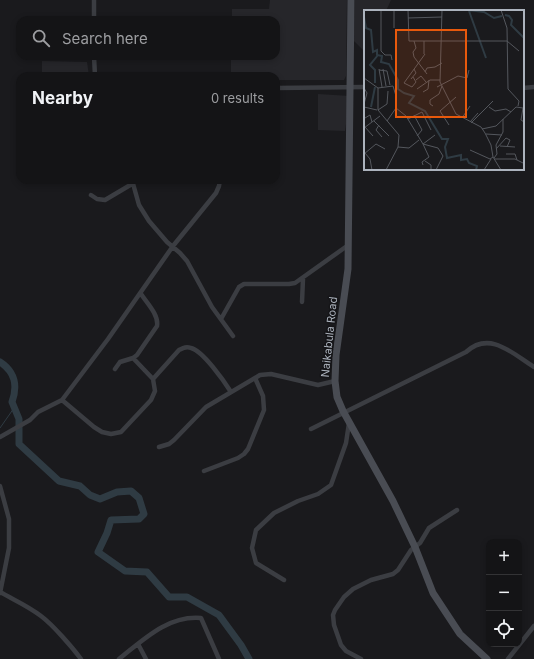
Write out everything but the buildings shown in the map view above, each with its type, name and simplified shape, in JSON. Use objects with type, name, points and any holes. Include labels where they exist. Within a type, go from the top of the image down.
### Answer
[{"type":"street","points":[[94,0],[94,16]]},
{"type":"street","name":"Naikabula Road","points":[[351,0],[348,269],[336,355],[335,381],[337,397],[349,422],[393,501],[415,547],[433,593],[460,634],[487,659]]},
{"type":"street","points":[[94,60],[95,72]]},
{"type":"street","points":[[280,88],[364,87]]},
{"type":"street","points":[[91,195],[97,199],[105,200],[129,184]]},
{"type":"street","points":[[133,184],[139,205],[149,222],[187,262],[212,308],[233,336]]},
{"type":"street","points":[[0,438],[30,420],[38,412],[62,400],[141,294],[173,246],[216,193],[219,184]]},
{"type":"street","points":[[221,319],[236,290],[244,284],[289,284],[303,279],[348,246]]},
{"type":"street","points":[[302,302],[303,279]]},
{"type":"street","points":[[115,369],[120,362],[133,358],[156,326],[156,316],[141,294]]},
{"type":"street","points":[[312,429],[466,352],[473,346],[484,343],[494,343],[534,367]]},
{"type":"street","points":[[153,379],[179,350],[189,347],[194,349],[216,370],[231,392]]},
{"type":"street","points":[[62,400],[94,427],[106,434],[116,434],[121,432],[151,400],[154,391],[153,379],[133,358]]},
{"type":"street","points":[[159,447],[169,444],[206,407],[265,374],[271,374],[318,385],[335,381]]},
{"type":"street","points":[[204,471],[238,458],[248,449],[264,410],[263,396],[256,378]]},
{"type":"street","points":[[284,580],[256,563],[252,548],[256,530],[274,513],[298,501],[318,494],[331,485],[346,443],[349,422]]},
{"type":"street","points":[[0,486],[9,519],[9,548],[0,593],[28,607],[42,617],[81,659]]},
{"type":"street","points":[[361,659],[346,651],[341,645],[334,625],[333,615],[335,610],[344,597],[360,585],[393,574],[398,570],[411,550],[420,543],[429,528],[457,510]]},
{"type":"street","points":[[119,659],[153,632],[172,622],[201,618],[219,659]]},
{"type":"street","points":[[508,659],[534,626]]},
{"type":"street","points":[[138,644],[146,659]]},
{"type":"shaded area","points":[[270,0],[347,0],[346,76],[344,80],[280,80],[280,72],[231,72],[231,60],[280,60],[280,16],[232,16],[232,9],[269,9]]},
{"type":"shaded area","points":[[355,0],[391,0],[386,10],[364,10],[364,51],[354,41]]},
{"type":"shaded area","points":[[42,61],[87,62],[88,72],[42,72]]},
{"type":"shaded area","points":[[318,94],[350,96],[345,131],[318,130]]},
{"type":"waterway","points":[[0,362],[9,370],[14,379],[15,390],[12,402],[19,419],[19,444],[59,481],[80,486],[90,495],[100,499],[117,492],[131,491],[139,498],[144,514],[139,519],[111,520],[98,552],[125,571],[147,572],[169,597],[187,597],[219,615],[241,645],[249,659]]},
{"type":"waterway","points":[[0,428],[14,408]]}]
